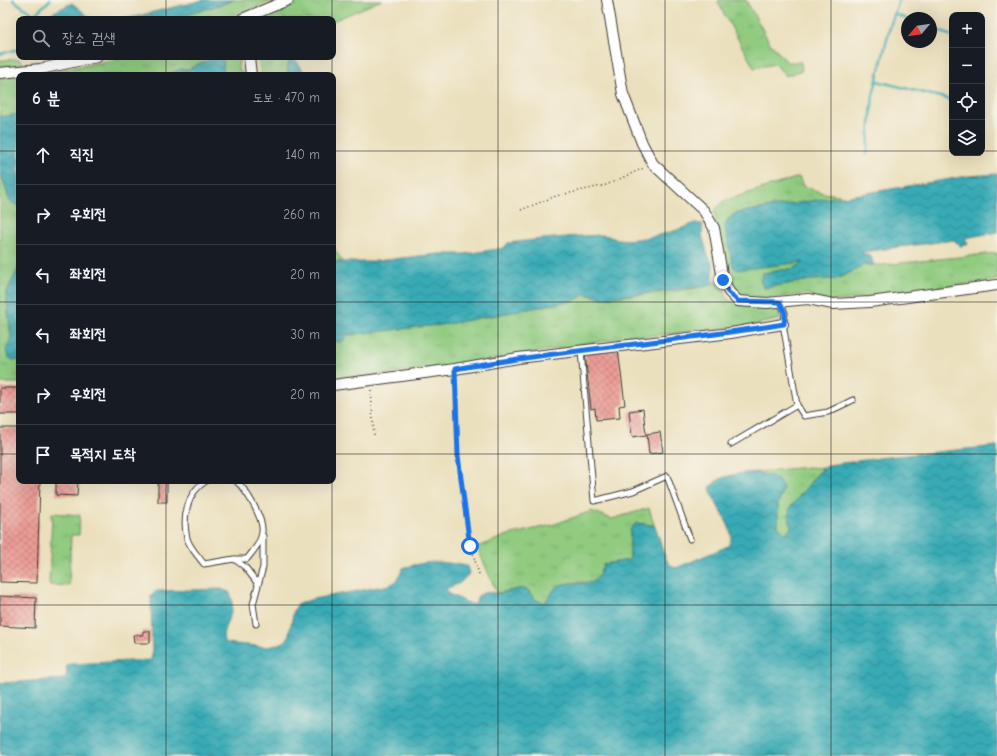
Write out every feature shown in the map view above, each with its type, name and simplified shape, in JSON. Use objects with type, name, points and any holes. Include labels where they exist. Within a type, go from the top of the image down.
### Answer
[{"type":"street","points":[[251,16],[288,0]]},
{"type":"street","points":[[607,0],[623,94],[642,142],[653,164],[667,179],[690,197],[704,211],[714,228],[723,280],[728,292],[738,301],[780,302],[808,299],[833,304],[870,302],[997,286]]},
{"type":"street","points":[[0,73],[40,69],[83,60]]},
{"type":"street","points":[[249,60],[251,72]]},
{"type":"street","points":[[336,385],[455,369],[518,358],[731,333],[784,324]]},
{"type":"lane","points":[[780,302],[785,313],[784,324],[797,406],[804,416],[828,412],[852,400]]},
{"type":"lane","points":[[581,350],[594,502],[633,491],[667,476],[690,539]]},
{"type":"lane","points":[[731,444],[797,406]]},
{"type":"lane","points":[[201,484],[185,511],[187,539],[204,564],[234,559],[247,559],[258,545],[263,531]]},
{"type":"lane","points":[[239,484],[253,501],[263,531],[263,567],[253,604],[256,624]]},
{"type":"lane","points":[[234,559],[245,567],[258,584]]},
{"type":"path","points":[[521,210],[556,196],[606,185],[653,164]]},
{"type":"path","points":[[455,369],[458,456],[470,546],[479,574]]},
{"type":"path","points":[[371,380],[374,435]]},
{"type":"green space","points":[[235,0],[277,0],[231,16],[184,16]]},
{"type":"green space","points":[[301,0],[382,0],[336,20],[336,16],[270,16]]},
{"type":"green space","points":[[719,0],[746,0],[770,43],[787,62],[801,62],[802,70],[786,76],[775,64],[754,68],[718,3]]},
{"type":"green space","points":[[16,59],[25,64],[0,67],[0,60]]},
{"type":"green space","points":[[111,60],[210,60],[196,65],[188,70],[181,69],[174,72],[39,72],[78,67]]},
{"type":"green space","points":[[220,60],[239,60],[238,68],[241,72],[223,72]]},
{"type":"green space","points":[[258,60],[289,60],[287,72],[260,72]]},
{"type":"green space","points":[[16,75],[16,114],[0,117],[0,77]]},
{"type":"green space","points":[[0,170],[10,202],[16,205],[16,275],[6,293],[11,337],[7,351],[13,360],[16,360],[16,383],[0,383]]},
{"type":"green space","points":[[799,177],[803,186],[823,193],[840,195],[838,197],[736,213],[803,261],[796,268],[763,273],[764,288],[810,280],[836,279],[856,270],[863,265],[882,265],[997,253],[997,280],[847,300],[826,301],[807,294],[758,299],[737,296],[731,287],[714,211],[723,201]]},
{"type":"green space","points":[[336,252],[343,262],[336,262]]},
{"type":"green space","points":[[720,281],[728,300],[743,306],[776,307],[780,319],[750,326],[616,339],[478,362],[336,381],[336,341],[340,342],[345,335],[447,324],[576,300],[585,294],[604,298],[677,291],[707,286]]},
{"type":"green space","points":[[808,467],[823,468],[790,508],[791,529],[785,533],[778,526],[778,504],[783,488],[772,476],[745,473]]},
{"type":"green space","points":[[649,508],[655,527],[652,525],[636,523],[630,530],[629,560],[601,568],[599,577],[595,580],[572,582],[559,587],[543,603],[534,599],[529,591],[519,589],[497,593],[477,547],[508,535],[552,525],[592,511],[612,519]]},
{"type":"green space","points":[[52,513],[80,515],[79,535],[71,535],[69,586],[49,585]]},
{"type":"water","points":[[203,0],[235,0],[184,16],[137,16]]},
{"type":"water","points":[[72,3],[88,16],[50,16],[50,14]]},
{"type":"water","points":[[210,60],[223,60],[224,72],[174,72],[181,69],[188,70],[196,65]]},
{"type":"water","points":[[289,60],[296,60],[302,72],[287,72]]},
{"type":"water","points":[[16,114],[16,205],[10,202],[0,170],[0,117]]},
{"type":"water","points":[[997,174],[997,232],[965,238],[968,244],[960,246],[954,240],[861,252],[871,257],[874,265],[863,265],[856,270],[836,279],[810,280],[764,288],[760,281],[763,273],[796,268],[803,262],[737,270],[733,267],[725,228],[727,220],[736,213],[968,176]]},
{"type":"water","points":[[695,223],[703,224],[702,235],[707,253],[713,265],[713,284],[707,286],[604,298],[585,294],[576,300],[447,324],[346,335],[344,340],[340,342],[336,341],[336,262],[367,262],[438,254],[465,254],[504,248],[508,243],[567,237],[603,235],[616,239],[627,240],[647,238],[678,230]]},
{"type":"water","points":[[16,273],[16,360],[8,357],[6,350],[11,337],[6,293]]},
{"type":"water","points":[[997,446],[997,756],[0,756],[0,683],[66,679],[67,666],[69,664],[151,660],[151,597],[153,593],[158,591],[221,589],[229,592],[232,599],[232,605],[224,631],[223,637],[225,643],[268,647],[284,642],[288,638],[294,610],[298,604],[313,599],[390,585],[397,581],[403,568],[420,564],[442,562],[467,566],[469,574],[460,583],[446,589],[449,594],[471,604],[475,604],[478,596],[486,592],[501,593],[519,589],[527,589],[534,599],[543,603],[557,586],[569,583],[590,583],[598,576],[604,564],[629,560],[630,530],[636,523],[652,525],[655,527],[667,561],[676,568],[728,546],[731,540],[730,529],[710,488],[715,482],[724,477],[748,473],[770,476],[779,481],[783,488],[778,504],[778,526],[785,533],[791,529],[789,514],[790,508],[817,474],[828,465],[887,457]]},
{"type":"building","points":[[618,349],[625,405],[619,406],[620,418],[596,420],[595,408],[591,409],[585,352]]},
{"type":"building","points":[[0,388],[16,388],[16,414],[0,414]]},
{"type":"building","points":[[643,409],[646,435],[632,437],[629,411]]},
{"type":"building","points":[[0,428],[16,428],[16,484],[40,484],[37,583],[0,582]]},
{"type":"building","points":[[660,432],[663,452],[649,454],[647,434]]},
{"type":"building","points":[[56,484],[78,484],[77,496],[56,495]]},
{"type":"building","points":[[158,484],[167,484],[167,502],[158,502]]},
{"type":"building","points":[[0,596],[36,598],[35,628],[0,626]]},
{"type":"building","points":[[143,631],[150,631],[150,643],[134,643],[133,635],[143,635]]},
{"type":"waterway","points":[[13,0],[36,16]]},
{"type":"waterway","points":[[35,14],[50,0]]},
{"type":"waterway","points":[[867,155],[873,95],[890,27],[899,0]]},
{"type":"waterway","points":[[894,14],[901,17]]},
{"type":"waterway","points":[[937,30],[949,35]]},
{"type":"waterway","points":[[0,54],[16,50]]},
{"type":"waterway","points":[[877,81],[949,99]]},
{"type":"route","points":[[470,546],[458,456],[455,369],[518,358],[731,333],[784,324],[785,313],[780,302],[767,303],[738,301],[728,292],[723,280]]}]
